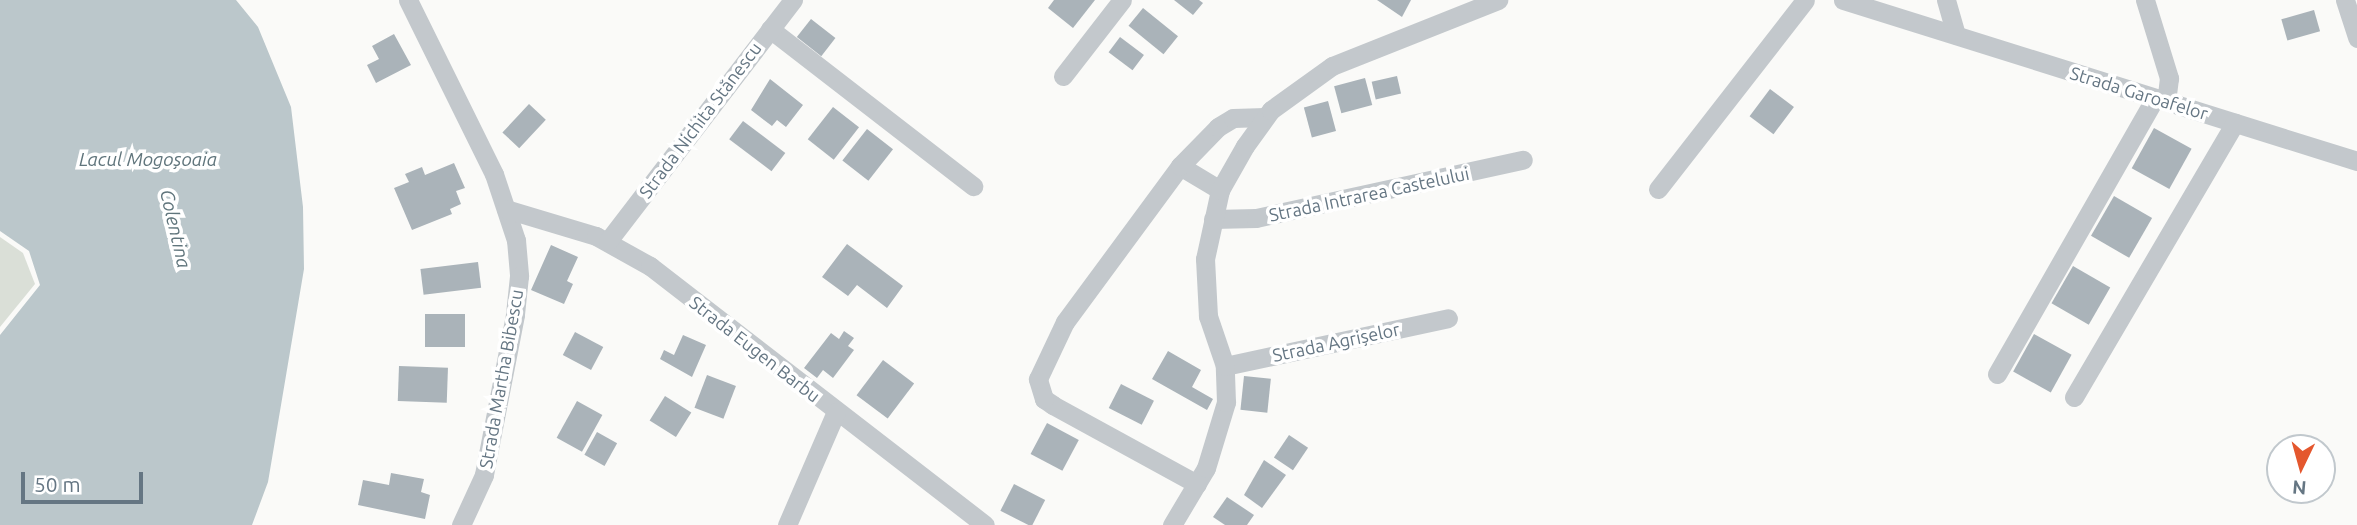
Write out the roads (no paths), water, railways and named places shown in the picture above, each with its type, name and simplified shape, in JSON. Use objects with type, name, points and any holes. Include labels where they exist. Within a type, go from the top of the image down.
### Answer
[{"type":"street","name":"Strada Martha Bibescu","points":[[408,0],[494,174],[506,209],[519,276],[484,475],[461,525]]},
{"type":"street","name":"Strada Nichita Stănescu","points":[[607,241],[793,0]]},
{"type":"street","points":[[1063,76],[1122,0]]},
{"type":"street","points":[[1658,189],[1805,0]]},
{"type":"street","name":"Strada Garoafelor","points":[[1843,0],[2357,161]]},
{"type":"street","points":[[1946,0],[1956,35]]},
{"type":"street","points":[[1997,374],[2160,100],[2169,78],[2145,0]]},
{"type":"street","points":[[2345,0],[2357,37]]},
{"type":"street","points":[[1172,525],[1196,484],[1222,423],[1225,366],[1208,316],[1205,260],[1220,190],[1265,117],[1332,66],[1489,2]]},
{"type":"street","points":[[770,29],[973,186]]},
{"type":"street","points":[[1196,484],[1054,405],[1044,398],[1038,379],[1065,322],[1180,166],[1218,127],[1233,118],[1265,117]]},
{"type":"street","points":[[2074,397],[2235,123]]},
{"type":"street","name":"Strada Intrarea Castelului","points":[[1213,219],[1256,218],[1523,160]]},
{"type":"street","points":[[1180,166],[1220,190]]},
{"type":"street","name":"Strada Eugen Barbu","points":[[506,209],[607,241],[650,266],[983,524]]},
{"type":"street","name":"Strada Agrișelor","points":[[1225,366],[1448,318]]},
{"type":"street","points":[[787,525],[836,412]]},
{"type":"water","name":"Lacul Mogoșoaia","points":[[0,0],[236,0],[258,27],[291,107],[303,207],[304,269],[268,482],[252,525],[0,525],[0,335],[40,285],[29,251],[0,231]]},
{"type":"water label","name":"Colentina","points":[[175,229]]}]
